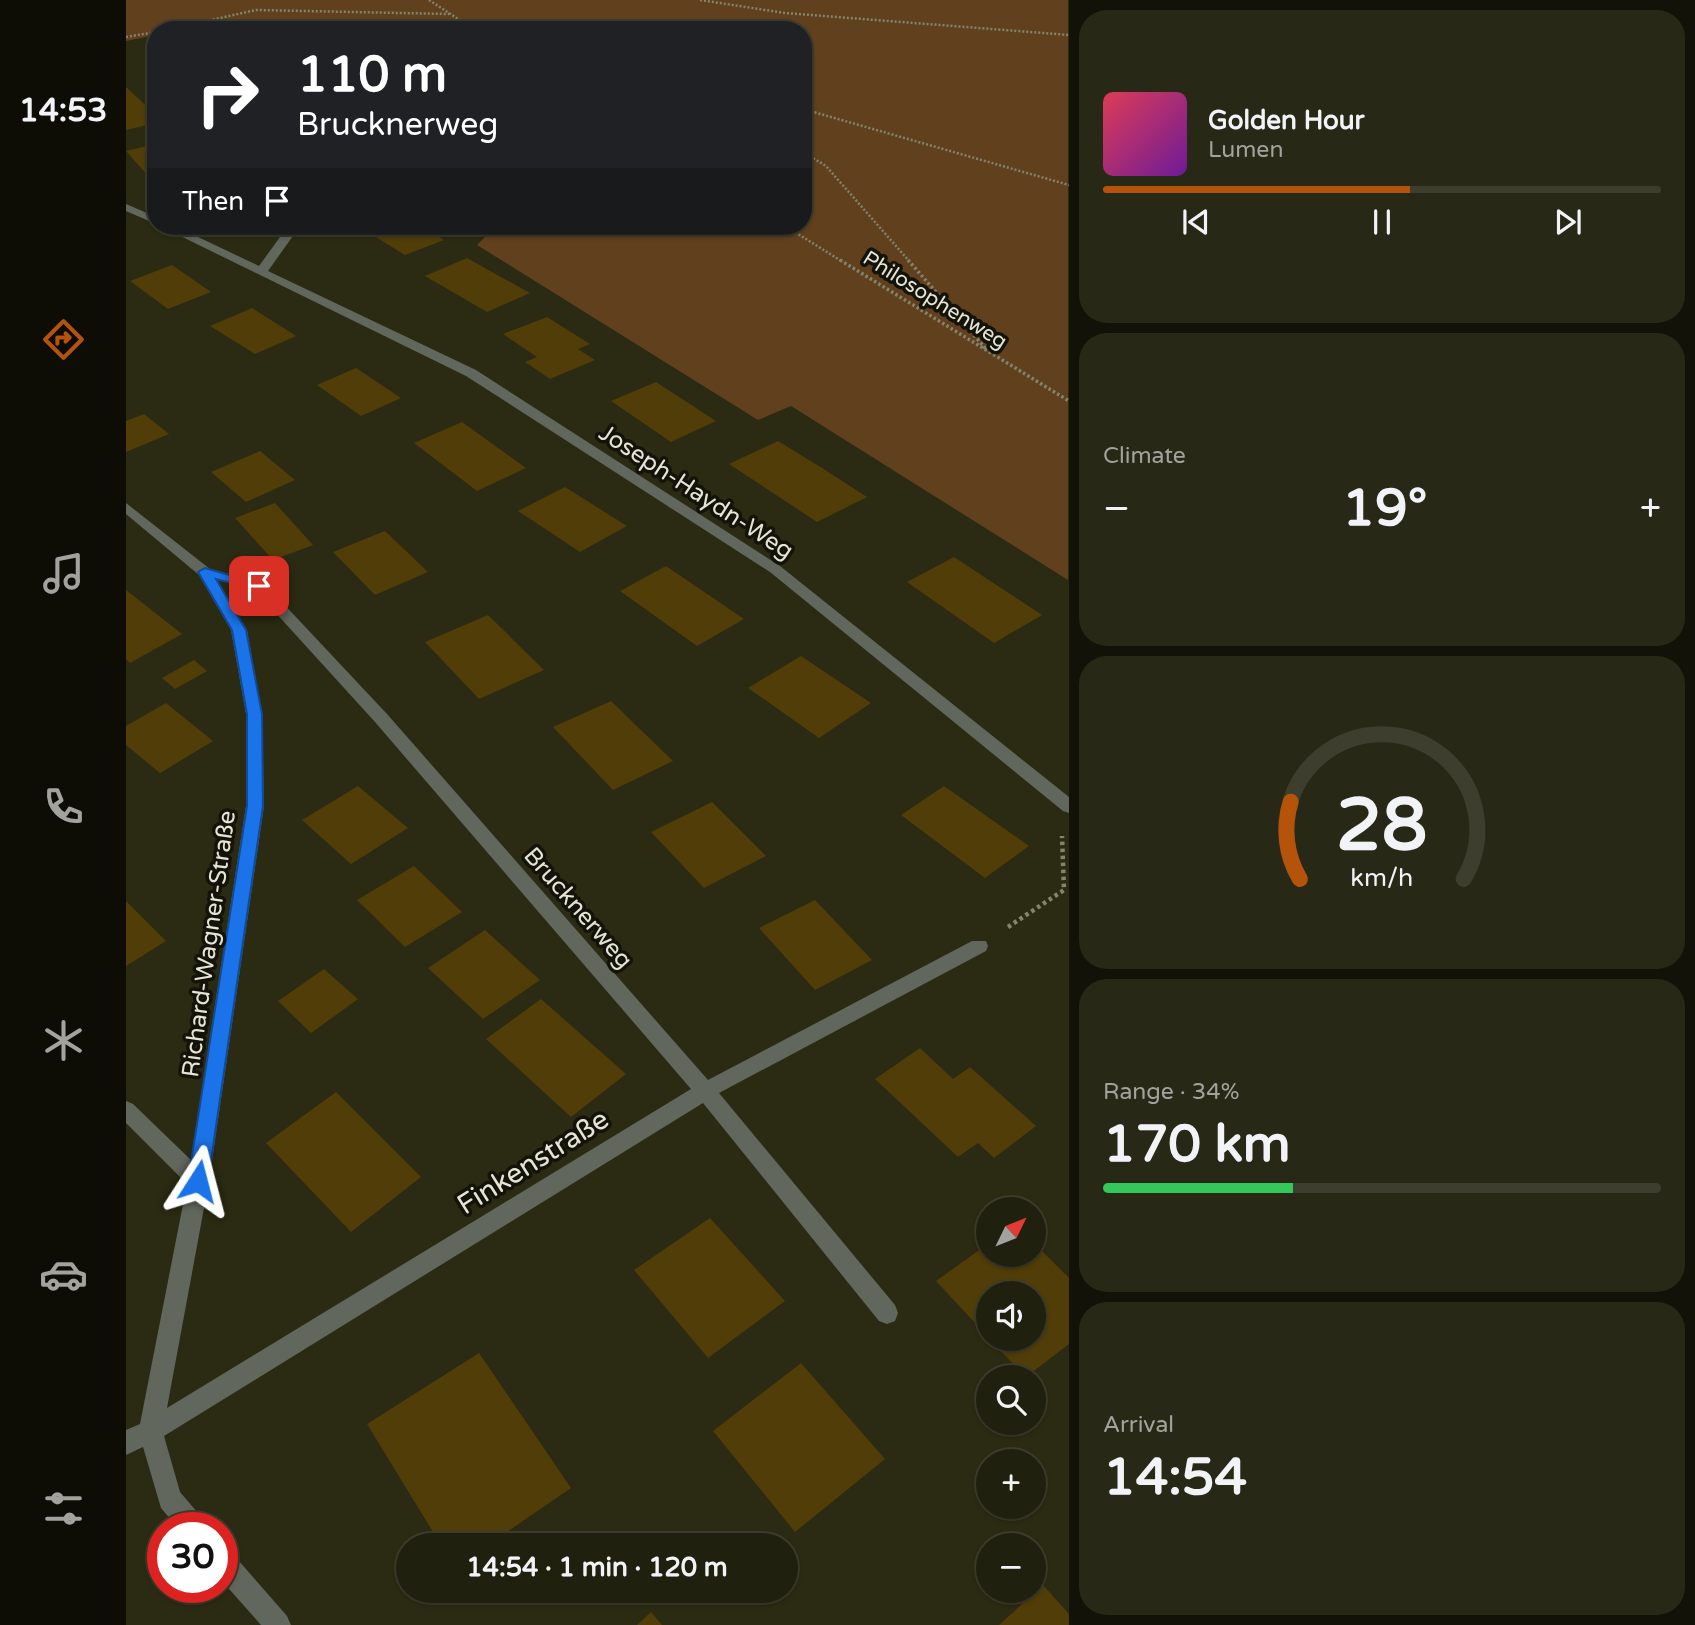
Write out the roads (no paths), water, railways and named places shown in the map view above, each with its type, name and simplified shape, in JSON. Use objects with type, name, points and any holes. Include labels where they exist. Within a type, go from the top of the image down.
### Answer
[{"type":"street","points":[[126,207],[147,217]]},
{"type":"street","name":"Joseph-Haydn-Weg","points":[[185,235],[471,373],[775,569],[1064,804]]},
{"type":"street","points":[[262,271],[287,235]]},
{"type":"street","name":"Richard-Wagner-Straße","points":[[126,507],[205,572],[239,630],[254,714],[255,806],[198,1181],[151,1431]]},
{"type":"street","name":"Brucknerweg","points":[[205,572],[259,586],[381,718],[705,1091],[887,1313]]},
{"type":"street","name":"Finkenstraße","points":[[126,1443],[151,1431],[705,1091],[979,946]]},
{"type":"street","points":[[126,1110],[198,1181]]},
{"type":"street","points":[[151,1431],[170,1499],[181,1512]]},
{"type":"street","points":[[238,1579],[278,1625]]}]
